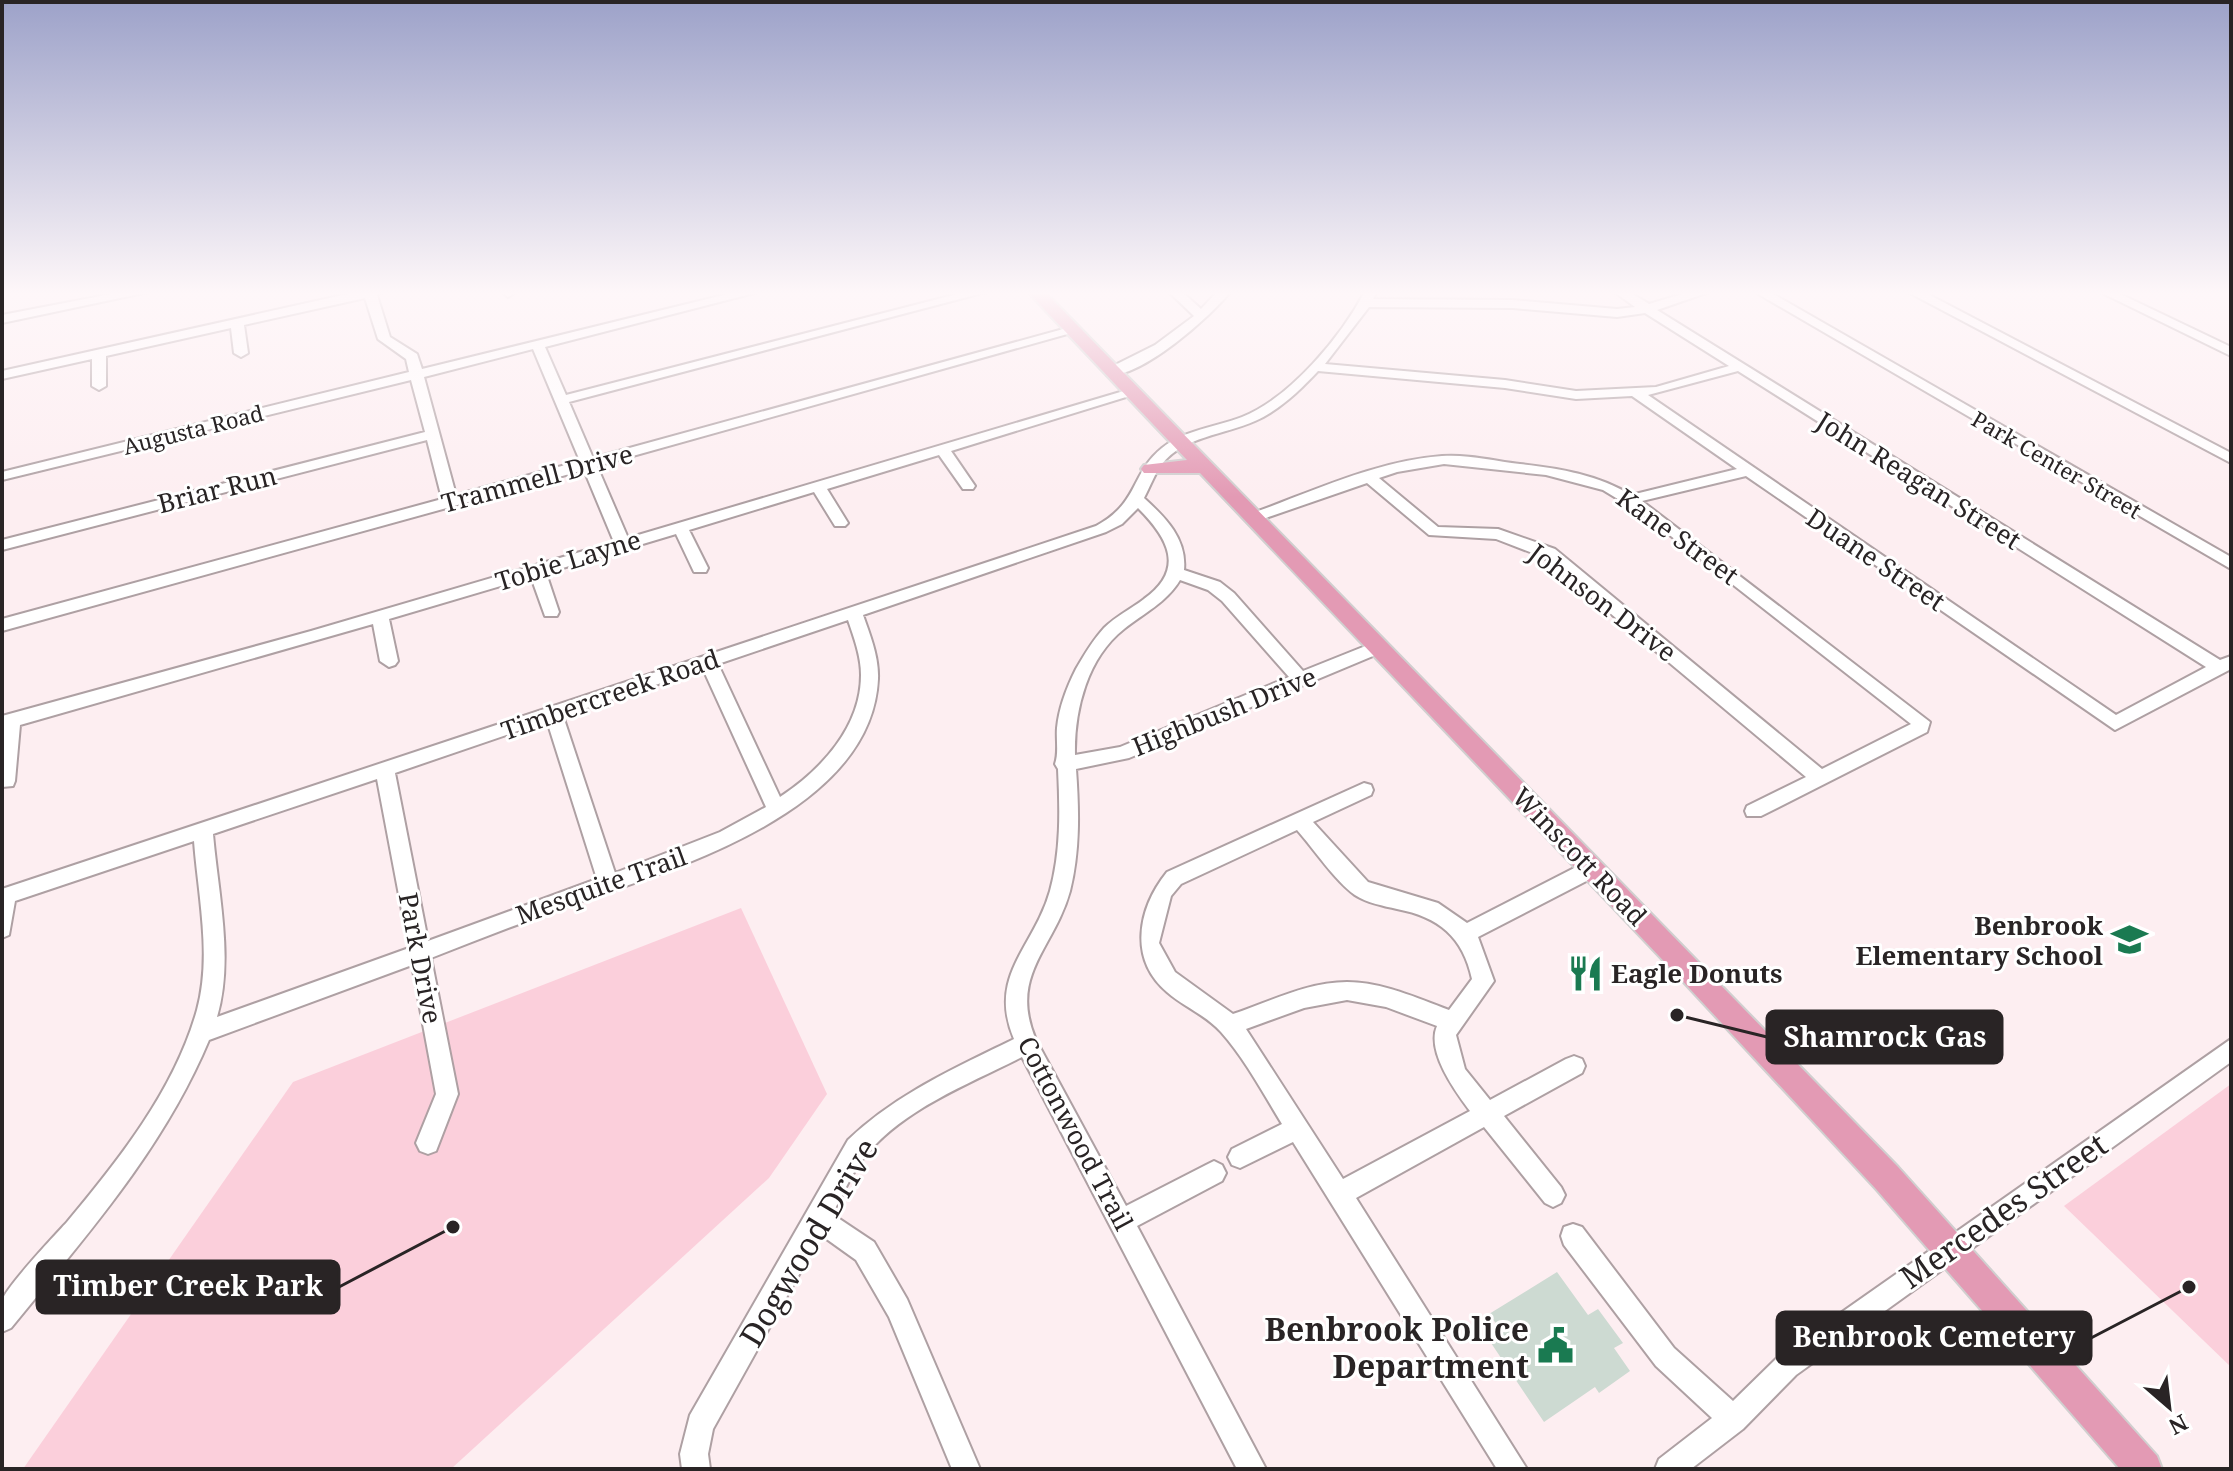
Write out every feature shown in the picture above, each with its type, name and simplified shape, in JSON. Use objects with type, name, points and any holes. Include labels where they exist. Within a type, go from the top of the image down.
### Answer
[{"type":"main road","name":"Winscott Road","points":[[1100,360],[1209,469],[1897,1188],[2144,1469]]},
{"type":"main road","points":[[1151,469],[1188,466],[1209,469]]},
{"type":"street","points":[[2,375],[73,360]]},
{"type":"street","points":[[99,360],[99,386]]},
{"type":"street","points":[[413,360],[450,502]]},
{"type":"street","name":"Augusta Road","points":[[2,476],[477,360]]},
{"type":"street","points":[[544,360],[623,545]]},
{"type":"street","points":[[561,400],[718,360]]},
{"type":"street","name":"Trammell Drive","points":[[2,625],[968,360]]},
{"type":"street","points":[[1112,372],[1139,360]]},
{"type":"street","name":"Timbercreek Road","points":[[4,896],[203,832],[1101,529],[1130,511],[1151,469],[1167,451],[1269,408],[1285,397],[1320,360]]},
{"type":"street","name":"John Reagan Street","points":[[1727,360],[2225,665]]},
{"type":"street","name":"Park Center Street","points":[[1878,360],[2231,564]]},
{"type":"street","points":[[2042,360],[2231,459]]},
{"type":"street","points":[[1314,367],[1505,384],[1576,395],[1637,394],[1678,387],[1739,367]]},
{"type":"street","name":"Tobie Layne","points":[[6,722],[623,545],[1132,393]]},
{"type":"street","name":"Duane Street","points":[[1637,394],[2115,723],[2225,665]]},
{"type":"street","name":"Briar Run","points":[[2,545],[432,434]]},
{"type":"street","points":[[942,449],[968,486]]},
{"type":"street","name":"Kane Street","points":[[1255,517],[1368,476],[1424,462],[1462,460],[1574,477],[1608,487],[1632,499],[1921,722],[1921,727],[1819,777]]},
{"type":"street","points":[[1632,499],[1748,471]]},
{"type":"street","name":"Johnson Drive","points":[[1368,476],[1434,532],[1498,534],[1549,553],[1819,777]]},
{"type":"street","points":[[817,485],[840,523]]},
{"type":"street","points":[[1137,499],[1172,539],[1178,561],[1176,573],[1214,586],[1228,597],[1301,680]]},
{"type":"street","points":[[680,527],[700,568]]},
{"type":"street","points":[[537,570],[551,612]]},
{"type":"street","name":"Cottonwood Trail","points":[[1176,573],[1164,591],[1112,631],[1095,652],[1074,692],[1064,728],[1069,807],[1066,859],[1060,893],[1015,990],[1015,1011],[1027,1044],[1252,1469]]},
{"type":"street","name":"Mesquite Trail","points":[[200,1033],[708,844],[776,809],[828,768],[857,722],[870,679],[866,647],[853,611]]},
{"type":"street","points":[[380,616],[389,661]]},
{"type":"street","name":"Highbush Drive","points":[[1064,764],[1123,753],[1379,647]]},
{"type":"street","points":[[708,660],[776,809]]},
{"type":"street","points":[[553,714],[608,882]]},
{"type":"street","points":[[6,722],[6,781]]},
{"type":"street","name":"Park Drive","points":[[385,771],[447,1094],[428,1143]]},
{"type":"street","points":[[1754,811],[1819,777]]},
{"type":"street","points":[[1364,790],[1174,878],[1162,893],[1149,943],[1167,979],[1184,995],[1215,1012],[1229,1025],[1298,1128],[1513,1469]]},
{"type":"street","points":[[1300,820],[1361,888],[1371,894],[1422,905],[1450,919],[1477,952],[1483,981],[1445,1033],[1455,1074],[1553,1195]]},
{"type":"street","points":[[2,1319],[141,1146],[181,1078],[200,1033],[208,1010],[213,970],[203,832]]},
{"type":"street","points":[[1463,935],[1591,869]]},
{"type":"street","points":[[2,929],[4,896]]},
{"type":"street","points":[[1229,1025],[1320,994],[1348,990],[1407,1004],[1453,1022]]},
{"type":"street","name":"Dogwood Drive","points":[[696,1469],[694,1454],[700,1425],[856,1148],[872,1131],[905,1106],[1027,1044]]},
{"type":"street","name":"Mercedes Street","points":[[1669,1469],[1733,1419],[1787,1366],[2231,1049]]},
{"type":"street","points":[[1340,1194],[1574,1066]]},
{"type":"street","points":[[1240,1157],[1298,1128]]},
{"type":"street","points":[[1122,1221],[1214,1173]]},
{"type":"street","points":[[816,1217],[865,1251],[898,1308],[966,1469]]},
{"type":"street","points":[[1573,1236],[1665,1357],[1733,1419]]},
{"type":"shaded area","points":[[741,908],[827,1094],[769,1178],[451,1469],[23,1469],[293,1082]]},
{"type":"shaded area","points":[[2231,1084],[2231,1367],[2064,1206]]},
{"type":"building","name":"Benbrook Police Department","points":[[1557,1272],[1588,1315],[1598,1309],[1623,1343],[1614,1348],[1630,1371],[1599,1393],[1595,1387],[1544,1422],[1487,1337],[1500,1329],[1489,1314]]},
{"type":"place","name":"Benbrook Elementary School","points":[[2129,940]]},
{"type":"place","name":"Eagle Donuts","points":[[1585,973]]},
{"type":"place","name":"Shamrock Gas","points":[[1677,1015]]},
{"type":"place","name":"Timber Creek Park","points":[[453,1227]]},
{"type":"place","name":"Benbrook Cemetery","points":[[2189,1287]]},
{"type":"place","name":"Benbrook Police Department","points":[[1555,1346]]}]
